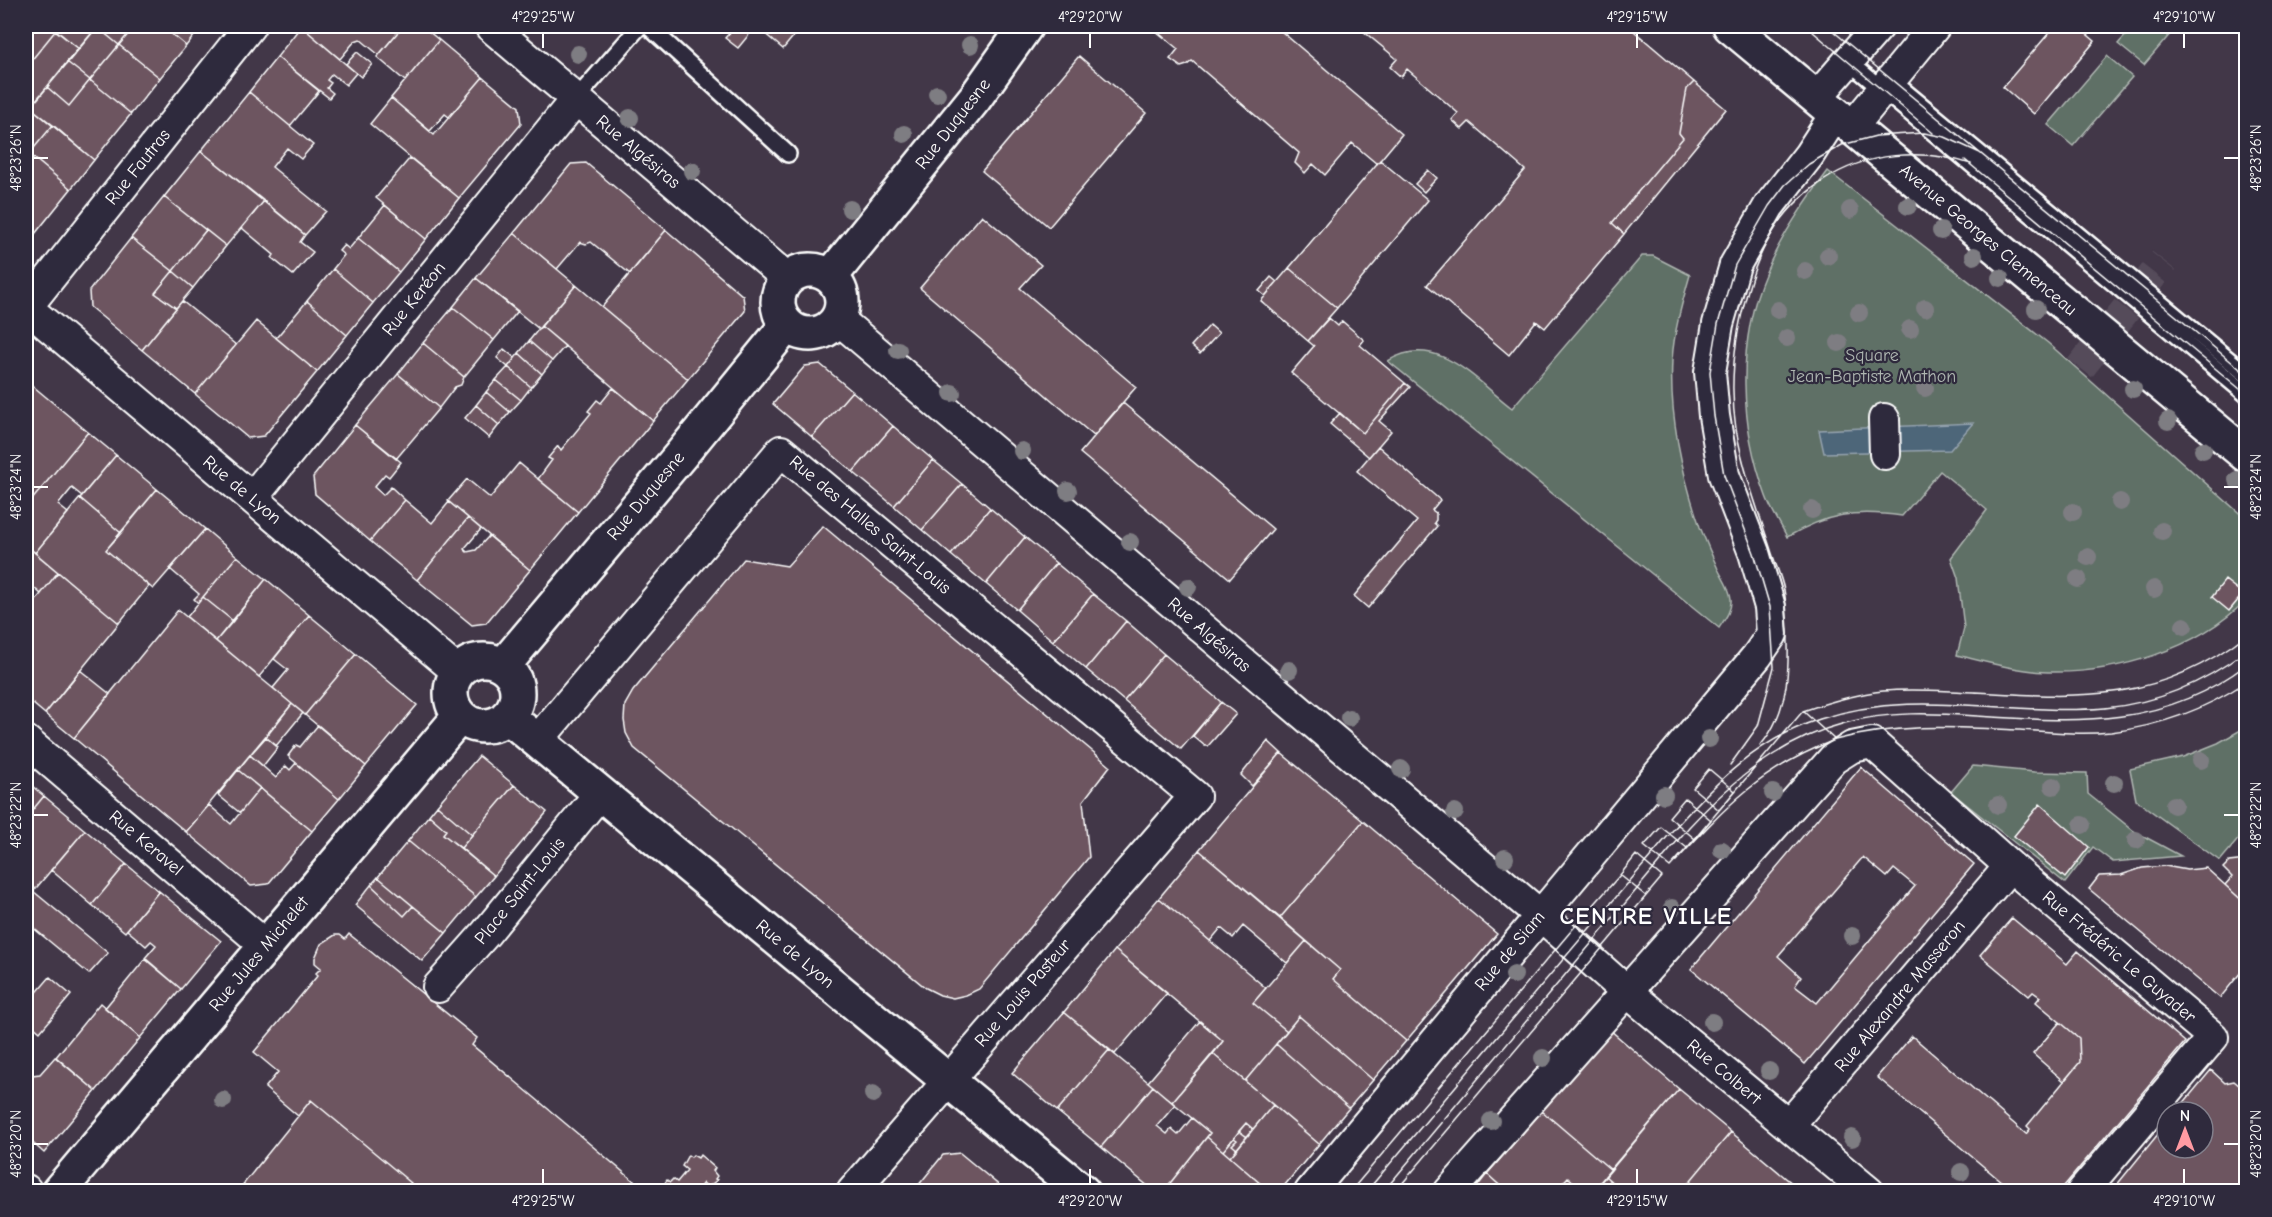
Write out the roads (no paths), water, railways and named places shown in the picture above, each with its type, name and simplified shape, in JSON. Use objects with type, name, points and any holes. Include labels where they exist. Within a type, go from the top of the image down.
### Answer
[{"type":"main road","name":"Rue Duquesne","points":[[831,276],[975,98],[1026,26]]},
{"type":"main road","name":"Avenue Georges Clemenceau","points":[[1730,26],[2247,455]]},
{"type":"main road","points":[[810,269],[831,276],[840,287],[843,301],[838,319],[822,333],[810,334],[787,325],[780,314],[777,301],[780,289],[787,278],[798,271],[810,269]]},
{"type":"main road","name":"Rue Duquesne","points":[[503,666],[787,325]]},
{"type":"main road","points":[[479,660],[491,660],[503,666],[511,674],[516,684],[517,696],[507,716],[496,723],[483,726],[471,723],[460,716],[453,706],[450,694],[452,682],[458,672],[467,664],[479,660]]},
{"type":"main road","name":"Rue Jules Michelet","points":[[58,1191],[460,716]]},
{"type":"main road","name":"Rue de Lyon","points":[[507,716],[1083,1191]]},
{"type":"street","name":"Rue Fautras","points":[[26,307],[250,26]]},
{"type":"street","name":"Rue Algésiras","points":[[490,26],[787,278]]},
{"type":"street","points":[[1835,112],[1848,61],[1879,26]]},
{"type":"street","points":[[1835,112],[1886,85],[1935,26]]},
{"type":"street","name":"Rue Keréon","points":[[252,498],[576,99]]},
{"type":"street","name":"Rue de Siam","points":[[1310,1191],[1757,656],[1772,634],[1770,607],[1754,553],[1724,475],[1714,416],[1710,372],[1718,324],[1736,265],[1769,206],[1809,155],[1835,112]]},
{"type":"street","name":"Rue de Lyon","points":[[26,307],[458,672]]},
{"type":"street","name":"Rue Algésiras","points":[[838,319],[1580,950]]},
{"type":"street","points":[[1884,419],[1885,454]]},
{"type":"street","name":"Rue des Halles Saint-Louis","points":[[537,741],[780,451],[1195,796]]},
{"type":"street","name":"Rue Keravel","points":[[26,741],[266,945]]},
{"type":"street","name":"Rue Frédéric Le Guyader","points":[[1626,991],[1833,759],[1852,747],[1872,743],[2010,866],[2213,1037],[2082,1191]]},
{"type":"street","name":"Place Saint-Louis","points":[[438,987],[486,933],[600,793]]},
{"type":"street","name":"Rue Louis Pasteur","points":[[852,1191],[1195,796]]},
{"type":"street","name":"Rue Alexandre Masseron","points":[[1789,1125],[2010,866]]},
{"type":"street","name":"Rue Colbert","points":[[1580,950],[1626,991],[1789,1125],[1851,1186]]},
{"type":"street","points":[[1449,1191],[1626,991]]},
{"type":"lane","points":[[576,99],[640,26]]},
{"type":"lane","points":[[648,26],[788,154]]},
{"type":"lane","points":[[1848,61],[1886,85],[2247,374]]},
{"type":"lane","points":[[1886,85],[2247,394]]},
{"type":"water","points":[[1973,423],[1950,450],[1824,453],[1819,430]]},
{"type":"tunnel","points":[[2080,368],[2164,261]]},
{"type":"tram line","points":[[1806,26],[1933,133]]},
{"type":"tram line","points":[[1827,26],[2246,374]]},
{"type":"tram line","points":[[1730,765],[1758,726],[1774,667],[1770,607],[1754,553],[1724,475],[1714,416],[1710,372],[1718,324],[1735,265],[1769,206],[1785,185],[1809,164],[1842,145],[1876,136],[1924,133],[1945,137],[1980,153]]},
{"type":"tram line","points":[[1760,746],[1770,732],[1783,703],[1788,654],[1784,590],[1746,474],[1734,412],[1734,359],[1743,307],[1753,274],[1775,228],[1785,215],[1809,191],[1840,171],[1857,164],[1895,156],[1933,156],[1971,164]]},
{"type":"tram line","points":[[1965,160],[2246,394]]},
{"type":"tram line","points":[[2246,635],[2214,658],[2181,674],[2149,685],[2116,692],[2048,695],[1894,690],[1852,696],[1803,711],[1835,740],[1882,731],[1927,727],[2100,733],[2165,721],[2199,708],[2246,682]]},
{"type":"tram line","points":[[1366,1192],[1673,830],[1722,779],[1739,764],[1777,738],[1820,719],[1856,710],[1891,705],[1962,705],[2033,709],[2105,708],[2124,705],[2180,689],[2214,672],[2246,651]]},
{"type":"tram line","points":[[1383,1192],[1689,827],[1723,793],[1779,751],[1822,730],[1878,716],[1927,714],[2049,720],[2117,717],[2150,711],[2182,701],[2214,686],[2246,665]]},
{"type":"tram line","points":[[1803,711],[1835,740],[1787,763],[1747,790],[1676,861],[1803,711]]},
{"type":"tram line","points":[[1709,769],[1735,791],[1719,810],[1693,788],[1709,769]]},
{"type":"tram line","points":[[1685,798],[1711,820],[1695,839],[1669,817],[1685,798]]},
{"type":"tram line","points":[[1661,827],[1687,848],[1670,867],[1644,846],[1661,827]]},
{"type":"tram line","points":[[1636,855],[1662,877],[1646,896],[1620,875],[1636,855]]},
{"type":"tram line","points":[[1620,875],[1646,896],[1603,947],[1577,924],[1620,875]]},
{"type":"tram line","points":[[1350,1192],[1577,924],[1603,947],[1395,1192]]},
{"type":"district","name":"CENTRE VILLE","points":[[1646,916]]},
{"type":"park label","name":"Square Jean-Baptiste Mathon","points":[[1872,365]]}]
